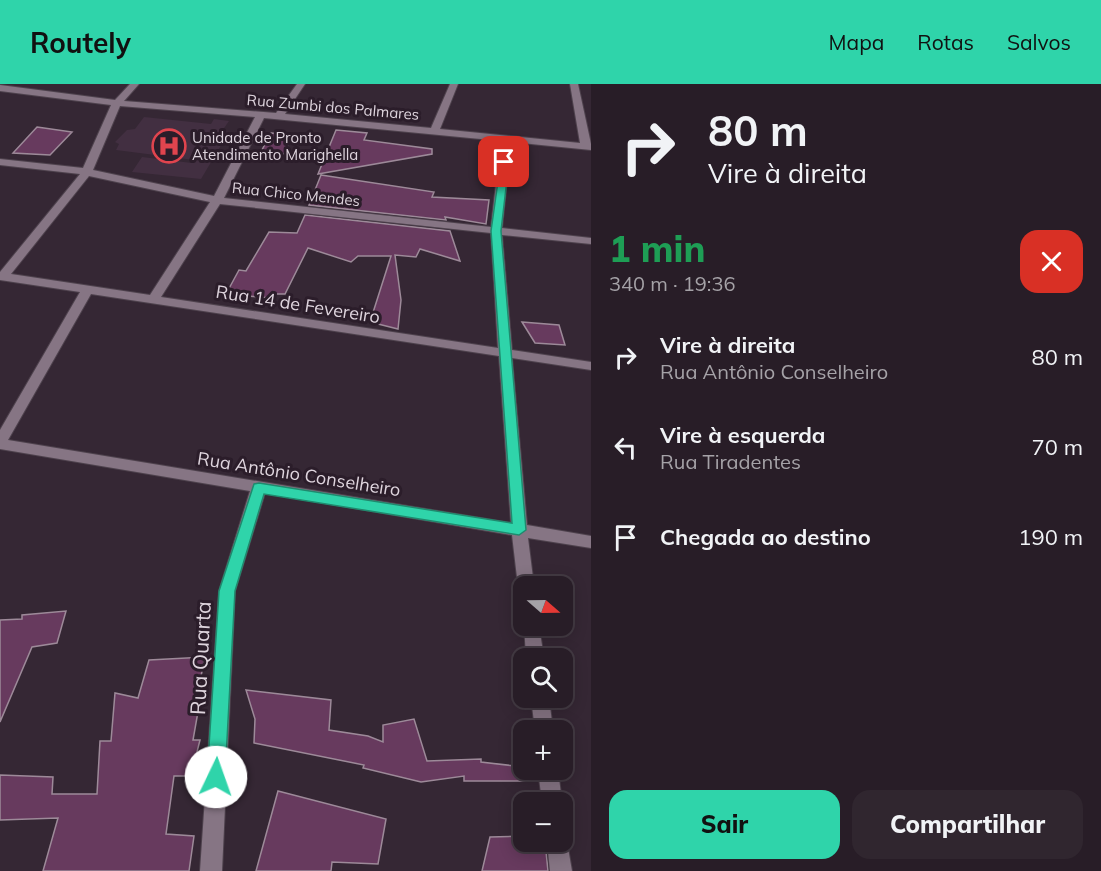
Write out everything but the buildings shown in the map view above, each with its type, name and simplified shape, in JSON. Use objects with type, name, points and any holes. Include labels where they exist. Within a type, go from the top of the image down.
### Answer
[{"type":"street","points":[[2,276],[87,172],[117,103],[135,84]]},
{"type":"street","points":[[279,116],[301,84]]},
{"type":"street","points":[[434,132],[454,84]]},
{"type":"street","points":[[574,84],[588,146]]},
{"type":"street","name":"Rua Zumbi dos Palmares","points":[[0,88],[117,103],[588,146]]},
{"type":"street","points":[[154,299],[217,200],[261,115]]},
{"type":"street","points":[[507,139],[496,231],[519,530],[525,576]]},
{"type":"street","name":"Rua Chico Mendes","points":[[0,162],[87,172],[217,200],[591,242]]},
{"type":"street","name":"Rua 14 de Fevereiro","points":[[2,276],[507,355],[591,366]]},
{"type":"street","points":[[0,443],[87,290]]},
{"type":"street","name":"Rua Antônio Conselheiro","points":[[0,443],[591,542]]},
{"type":"street","name":"Rua Quarta","points":[[211,871],[227,591],[259,488]]},
{"type":"street","points":[[558,852],[561,871]]},
{"type":"shaded area","name":"Unidade de Pronto Atendimento Marighella","points":[[144,117],[211,124],[214,119],[229,121],[222,131],[229,132],[201,179],[132,172],[142,157],[192,163],[194,160],[116,150],[119,144],[115,142],[127,130],[135,129]]},
{"type":"place","name":"Unidade de Pronto Atendimento Marighella","points":[[169,146]]},
{"type":"route","points":[[216,777],[227,591],[259,488],[519,530],[496,231],[504,162]]}]
